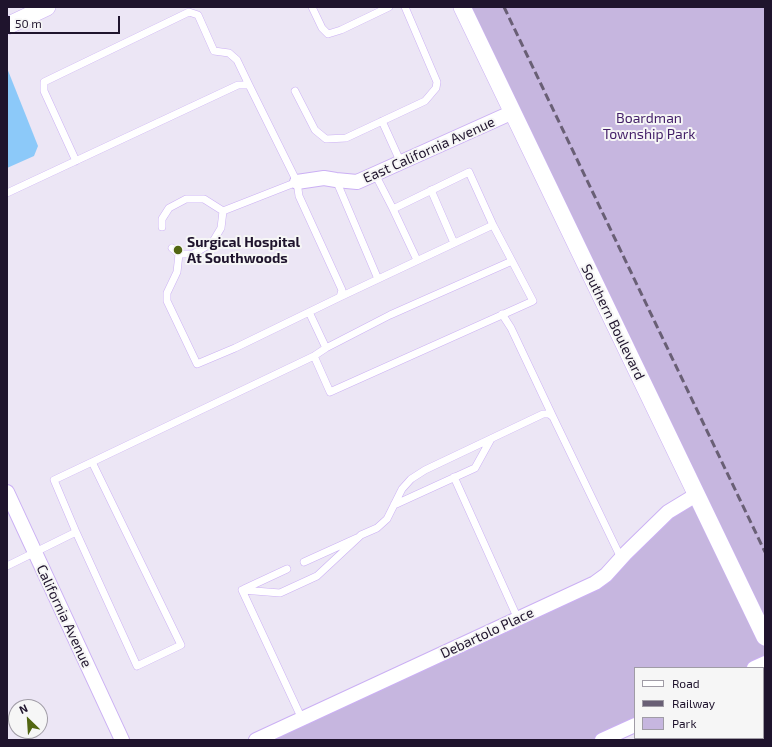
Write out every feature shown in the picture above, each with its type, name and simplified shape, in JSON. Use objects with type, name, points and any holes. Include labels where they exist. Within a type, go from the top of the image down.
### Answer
[{"type":"street","points":[[7,26],[47,7]]},
{"type":"street","name":"Southern Boulevard","points":[[462,7],[765,637]]},
{"type":"street","name":"East California Avenue","points":[[297,182],[324,178],[357,182],[513,112]]},
{"type":"street","name":"California Avenue","points":[[7,492],[122,740]]},
{"type":"street","name":"Debartolo Place","points":[[256,740],[595,583],[606,575],[621,558],[668,512],[696,495]]},
{"type":"street","points":[[602,740],[634,725]]},
{"type":"lane","points":[[312,7],[322,28],[328,34],[341,30],[389,7]]},
{"type":"lane","points":[[296,91],[315,130],[326,139],[346,138],[425,101],[436,88],[437,82],[405,7]]},
{"type":"lane","points":[[76,161],[44,91],[44,82],[190,12],[198,15],[214,51],[229,53],[237,60],[297,182],[299,196],[342,290],[340,297]]},
{"type":"lane","points":[[7,193],[238,85],[249,85]]},
{"type":"lane","points":[[382,121],[401,163]]},
{"type":"lane","points":[[314,356],[330,392],[533,301],[492,225],[469,172],[393,209]]},
{"type":"lane","points":[[375,174],[417,260]]},
{"type":"lane","points":[[336,180],[378,279]]},
{"type":"lane","points":[[223,210],[297,182]]},
{"type":"lane","points":[[431,190],[454,243]]},
{"type":"lane","points":[[162,227],[162,219],[169,208],[186,199],[204,199],[223,210]]},
{"type":"lane","points":[[172,248],[179,254],[193,254],[212,243],[221,228],[223,210]]},
{"type":"lane","points":[[179,254],[177,272],[167,293],[167,301],[197,364],[235,348],[492,225]]},
{"type":"lane","points":[[92,462],[182,645],[137,666],[54,480],[314,356],[326,348],[390,315],[512,261]]},
{"type":"lane","points":[[309,312],[326,348]]},
{"type":"lane","points":[[502,314],[511,328],[621,558]]},
{"type":"lane","points":[[304,562],[377,528],[387,519],[402,489],[411,479],[425,470],[543,414],[550,414],[553,417]]},
{"type":"lane","points":[[394,504],[475,468],[492,439]]},
{"type":"lane","points":[[454,477],[518,619]]},
{"type":"lane","points":[[7,566],[76,532]]},
{"type":"lane","points":[[242,590],[280,593],[317,576],[362,535]]},
{"type":"lane","points":[[242,590],[287,569]]},
{"type":"lane","points":[[242,590],[302,719]]},
{"type":"green space","name":"Boardman Township Park","points":[[462,7],[765,7],[765,663],[756,667],[634,667],[634,725],[602,740],[256,740],[595,583],[696,495]]},
{"type":"water","points":[[7,68],[38,146],[34,156],[7,168]]},
{"type":"railway","points":[[504,7],[765,552]]},
{"type":"place","name":"Surgical Hospital At Southwoods","points":[[178,250]]}]
